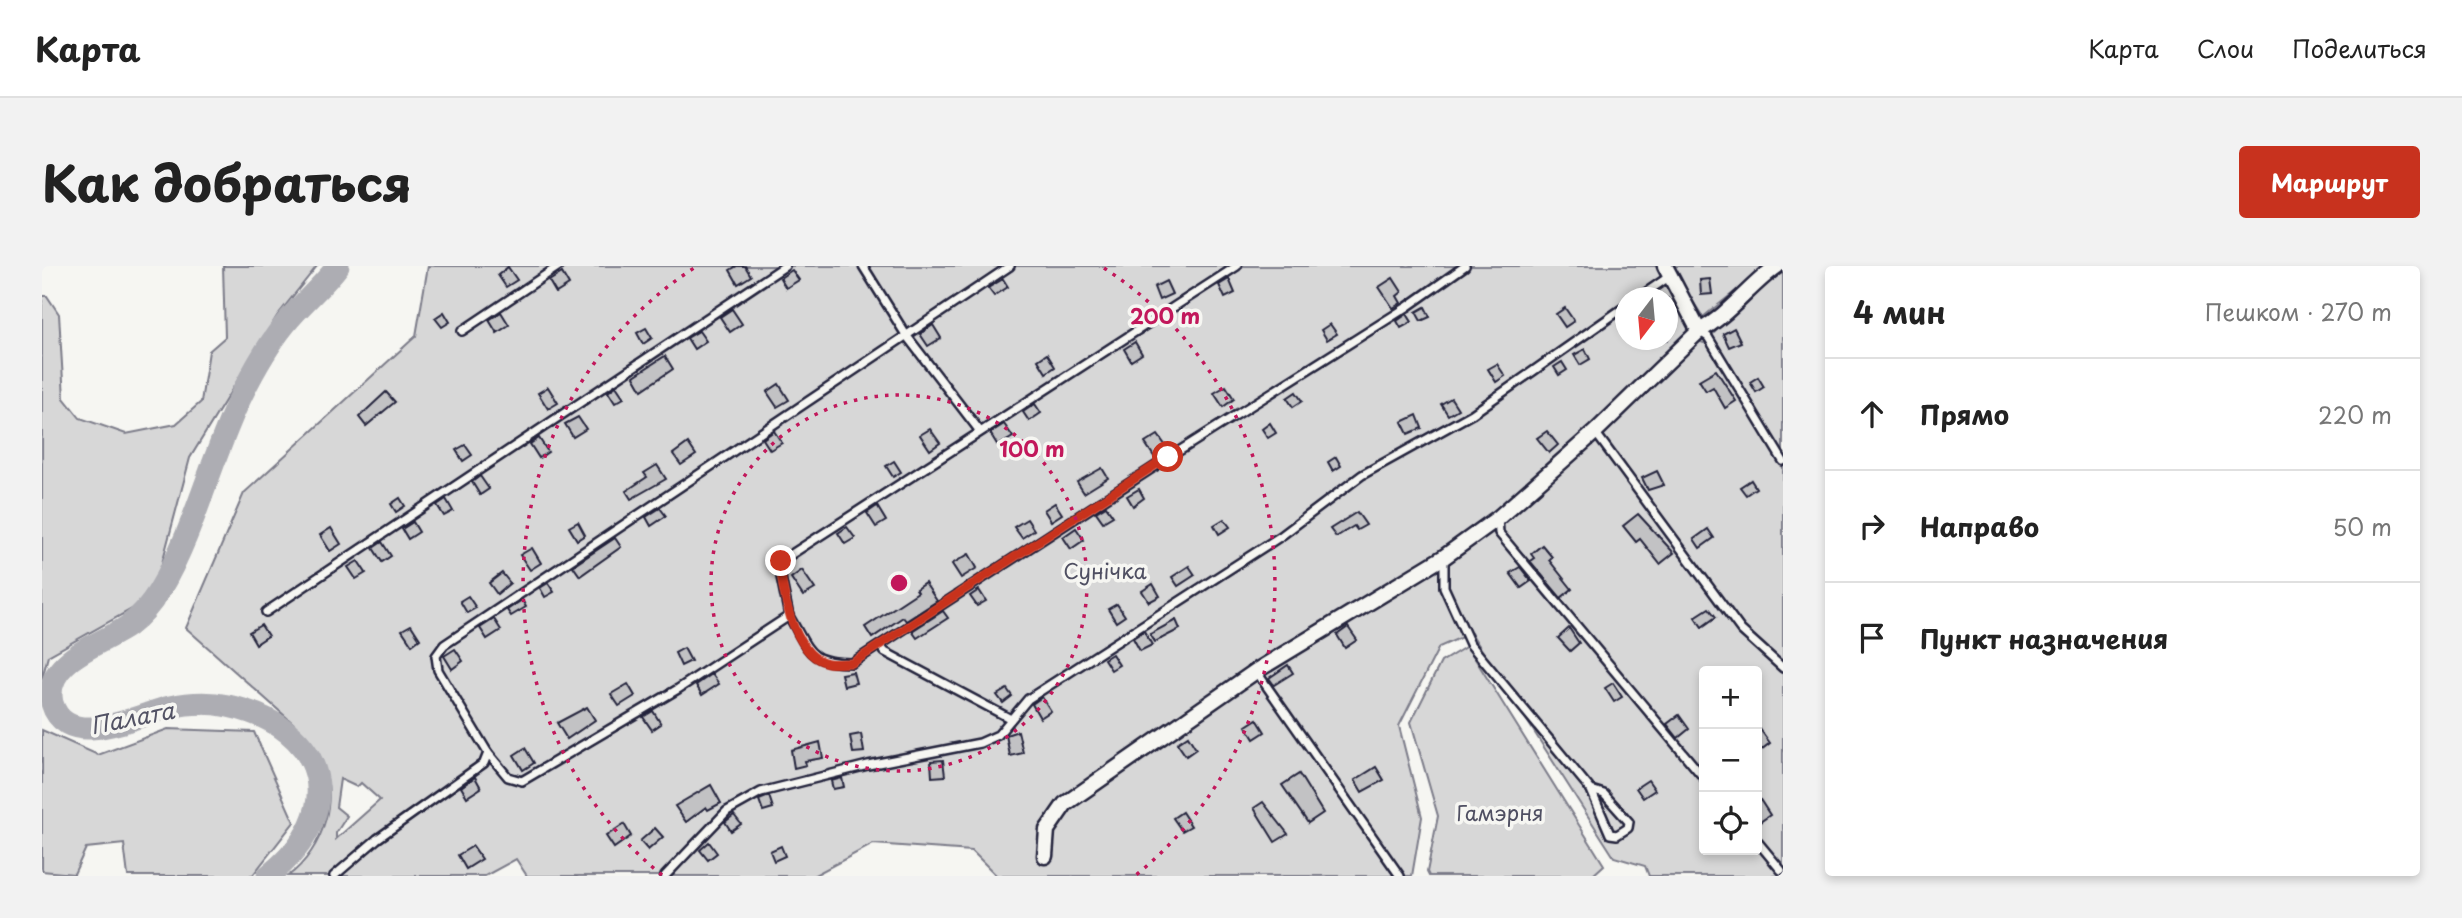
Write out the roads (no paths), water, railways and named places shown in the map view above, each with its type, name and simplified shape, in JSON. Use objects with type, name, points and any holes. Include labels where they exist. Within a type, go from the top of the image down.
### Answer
[{"type":"street","points":[[1045,856],[1047,830],[1065,804],[1256,671],[1444,557],[1499,518],[1595,432],[1699,331],[1710,325],[1758,279],[1777,266]]},
{"type":"street","points":[[1667,271],[1699,331]]},
{"type":"lane","points":[[462,331],[559,266]]},
{"type":"lane","points":[[266,612],[785,266]]},
{"type":"lane","points":[[863,266],[906,335],[979,430]]},
{"type":"lane","points":[[789,616],[678,689],[522,781],[508,777],[488,753],[438,670],[436,656],[444,645],[1010,266]]},
{"type":"lane","points":[[1237,266],[979,430],[781,561],[780,577],[789,616],[813,656],[825,663],[852,663],[1168,457],[1408,307],[1465,266]]},
{"type":"lane","points":[[1650,287],[1667,271]]},
{"type":"lane","points":[[665,876],[727,811],[761,792],[868,765],[980,743],[998,735],[1028,699],[1281,536],[1362,475],[1472,414],[1615,314]]},
{"type":"lane","points":[[1699,331],[1708,337],[1783,461]]},
{"type":"lane","points":[[1595,432],[1741,630],[1783,668]]},
{"type":"lane","points":[[1499,518],[1499,533],[1699,772]]},
{"type":"lane","points":[[1444,557],[1444,587],[1470,644],[1591,790],[1610,834],[1616,835],[1628,828],[1629,822],[1604,794],[1591,790]]},
{"type":"lane","points":[[880,646],[885,652],[1011,719]]},
{"type":"lane","points":[[1256,671],[1400,876]]},
{"type":"lane","points":[[334,876],[377,839],[471,776],[484,764],[488,753]]},
{"type":"lane","points":[[1762,847],[1781,870]]},
{"type":"waterway","name":"Палата","points":[[268,876],[294,851],[310,825],[318,800],[316,775],[306,752],[288,732],[262,717],[228,706],[206,704],[170,707],[105,726],[72,726],[60,718],[52,703],[51,688],[56,675],[65,664],[128,626],[156,596],[183,543],[232,416],[252,374],[285,324],[338,266]]},
{"type":"park label","name":"Сунічка","points":[[1105,570]]},
{"type":"park label","name":"Гамэрня","points":[[1500,812]]}]
